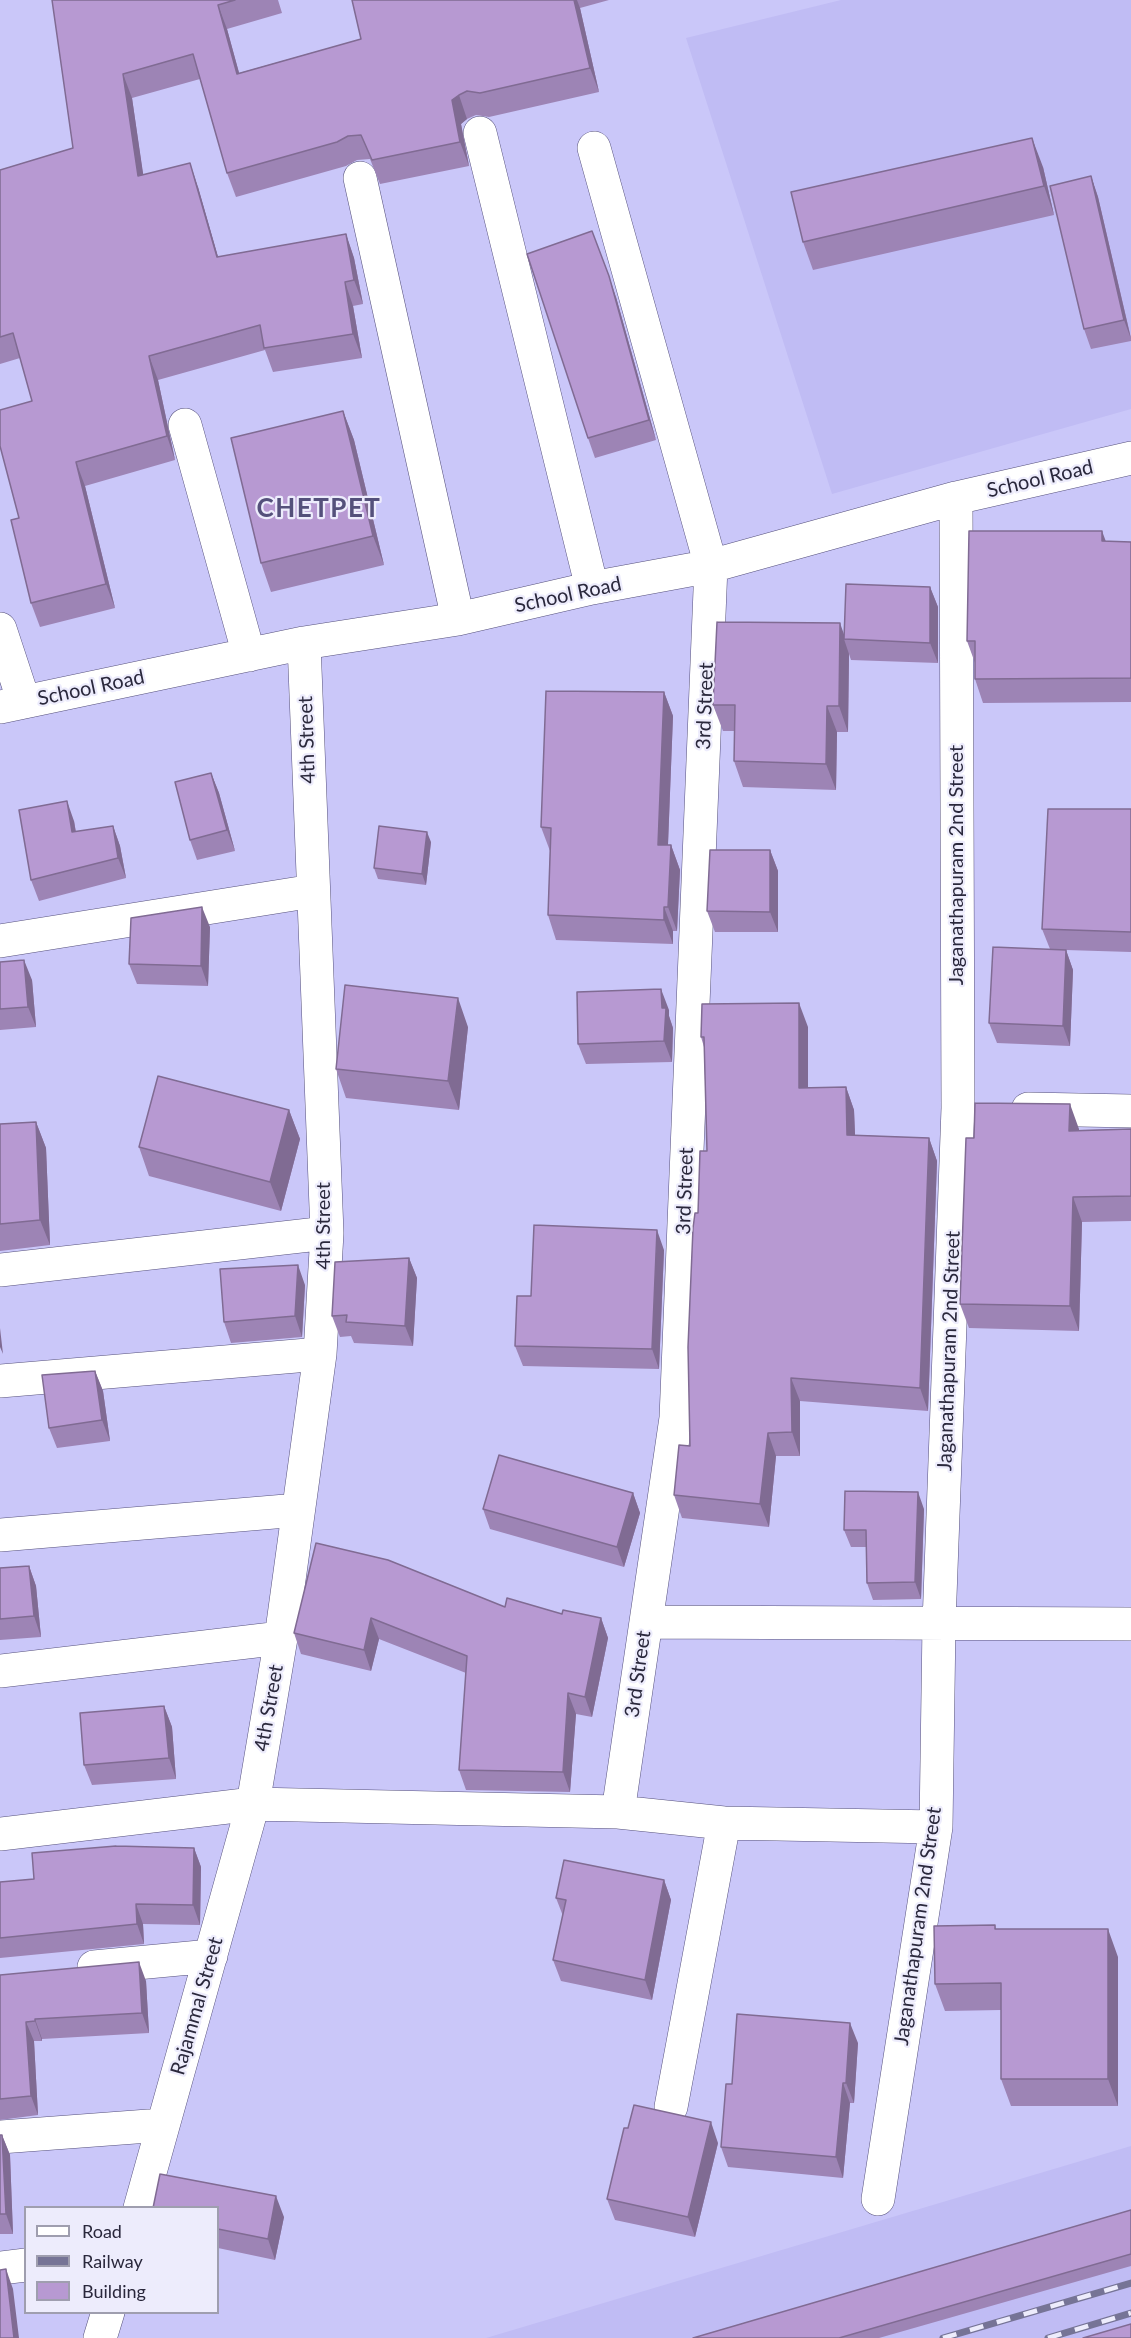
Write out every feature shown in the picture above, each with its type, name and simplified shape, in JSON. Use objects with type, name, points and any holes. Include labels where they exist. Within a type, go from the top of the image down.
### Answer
[{"type":"street","points":[[480,133],[591,588]]},
{"type":"street","name":"3rd Street","points":[[594,148],[711,566],[676,1418],[618,1812]]},
{"type":"street","points":[[360,178],[458,619]]},
{"type":"street","points":[[185,425],[249,655]]},
{"type":"street","name":"School Road","points":[[12,705],[304,643],[458,619],[591,588],[711,566],[956,498],[1131,458]]},
{"type":"street","name":"Jaganathapuram 2nd Street","points":[[878,2199],[936,1827],[939,1624],[958,1108],[956,498]]},
{"type":"street","points":[[0,629],[12,705]]},
{"type":"street","name":"4th Street","points":[[253,1804],[281,1638],[320,1354],[327,1233],[304,643]]},
{"type":"street","points":[[0,941],[313,891]]},
{"type":"street","points":[[958,1108],[1131,1111]]},
{"type":"street","points":[[0,1270],[327,1233]]},
{"type":"street","points":[[0,1381],[320,1354]]},
{"type":"street","points":[[0,1535],[298,1510]]},
{"type":"street","points":[[645,1622],[1131,1624]]},
{"type":"street","points":[[0,1671],[281,1638]]},
{"type":"street","points":[[0,1834],[253,1804],[618,1812],[724,1823],[936,1827]]},
{"type":"street","name":"Rajammal Street","points":[[141,2206],[253,1804]]},
{"type":"street","points":[[671,2107],[724,1823]]},
{"type":"street","points":[[59,1971],[211,1956]]},
{"type":"street","points":[[0,2137],[162,2125]]},
{"type":"street","points":[[0,2268],[24,2265]]},
{"type":"street","points":[[100,2338],[108,2314]]},
{"type":"shaded area","points":[[841,0],[1131,0],[1131,409],[832,494],[686,38]]},
{"type":"shaded area","points":[[1131,2146],[1131,2338],[486,2338]]},
{"type":"building","points":[[52,0],[235,0],[218,5],[237,74],[361,39],[352,0],[574,0],[590,68],[480,93],[467,91],[459,95],[452,100],[460,142],[372,160],[361,135],[348,136],[337,142],[227,173],[193,54],[123,74],[138,176],[190,163],[217,257],[346,234],[354,280],[345,282],[353,334],[264,348],[260,325],[149,356],[167,436],[76,462],[106,584],[31,603],[11,520],[19,518],[0,446],[0,410],[32,401],[13,333],[0,337],[0,170],[73,148]]},
{"type":"building","points":[[1032,138],[1044,186],[803,242],[791,192]]},
{"type":"building","points":[[1091,176],[1124,320],[1084,329],[1050,186]]},
{"type":"building","points":[[592,231],[609,276],[649,420],[588,438],[527,254]]},
{"type":"building","points":[[343,411],[373,536],[261,563],[231,438]]},
{"type":"building","points":[[969,531],[1102,531],[1102,541],[1131,542],[1131,678],[975,679],[975,641],[967,641]]},
{"type":"building","points":[[846,584],[930,587],[930,643],[844,639]]},
{"type":"building","points":[[717,622],[840,623],[839,706],[827,706],[826,764],[734,761],[735,705],[713,705]]},
{"type":"building","points":[[546,691],[664,692],[658,845],[671,845],[668,907],[664,907],[664,920],[548,915],[551,828],[541,827]]},
{"type":"building","points":[[211,773],[227,830],[190,840],[175,782]]},
{"type":"building","points":[[67,801],[72,832],[113,826],[118,858],[31,880],[19,810]]},
{"type":"building","points":[[1048,809],[1131,809],[1131,932],[1042,929]]},
{"type":"building","points":[[379,826],[427,832],[422,874],[374,868]]},
{"type":"building","points":[[710,850],[770,850],[770,912],[707,911]]},
{"type":"building","points":[[202,907],[201,966],[129,964],[131,918]]},
{"type":"building","points":[[993,947],[1066,950],[1063,1026],[989,1023]]},
{"type":"building","points":[[24,960],[28,1007],[0,1009],[0,962]]},
{"type":"building","points":[[345,985],[458,998],[448,1081],[336,1069]]},
{"type":"building","points":[[661,989],[662,1008],[666,1008],[664,1041],[578,1044],[577,992]]},
{"type":"building","points":[[799,1003],[799,1088],[846,1087],[847,1135],[929,1138],[920,1388],[791,1378],[792,1432],[768,1433],[760,1504],[674,1495],[679,1445],[690,1446],[688,1347],[693,1228],[695,1213],[698,1213],[700,1151],[707,1151],[704,1037],[701,1037],[702,1004]]},
{"type":"building","points":[[158,1076],[289,1110],[270,1182],[139,1147]]},
{"type":"building","points":[[975,1103],[1070,1104],[1069,1131],[1131,1129],[1131,1196],[1073,1197],[1070,1306],[960,1304],[966,1138],[974,1138]]},
{"type":"building","points":[[36,1122],[40,1220],[0,1224],[0,1124]]},
{"type":"building","points":[[534,1225],[657,1230],[652,1349],[515,1346],[517,1296],[531,1296]]},
{"type":"building","points":[[409,1258],[405,1326],[346,1322],[347,1315],[332,1316],[335,1262]]},
{"type":"building","points":[[298,1265],[295,1316],[224,1322],[220,1269]]},
{"type":"building","points":[[95,1371],[102,1420],[49,1428],[42,1375]]},
{"type":"building","points":[[499,1455],[633,1493],[617,1547],[483,1509]]},
{"type":"building","points":[[845,1491],[918,1492],[915,1582],[867,1583],[866,1530],[844,1530]]},
{"type":"building","points":[[316,1543],[388,1560],[505,1607],[507,1598],[562,1614],[563,1610],[601,1618],[585,1697],[568,1693],[563,1772],[459,1770],[467,1656],[371,1618],[364,1650],[294,1633]]},
{"type":"building","points":[[29,1566],[34,1616],[0,1619],[0,1568]]},
{"type":"building","points":[[164,1706],[169,1758],[84,1765],[80,1713]]},
{"type":"building","points":[[116,1846],[194,1848],[193,1905],[136,1904],[137,1924],[0,1938],[0,1882],[34,1879],[32,1853]]},
{"type":"building","points":[[564,1860],[664,1880],[645,1980],[553,1960],[566,1900],[556,1898]]},
{"type":"building","points":[[995,1925],[995,1929],[1108,1929],[1108,2079],[1001,2079],[1001,1983],[935,1984],[934,1926]]},
{"type":"building","points":[[139,1962],[142,2013],[35,2019],[35,2021],[26,2022],[31,2096],[0,2099],[0,1975]]},
{"type":"building","points":[[737,2014],[850,2023],[846,2083],[843,2083],[836,2157],[721,2147],[726,2084],[732,2084]]},
{"type":"building","points":[[634,2105],[711,2122],[688,2217],[607,2199],[624,2128],[628,2128]]},
{"type":"building","points":[[0,2135],[2,2135],[6,2214],[0,2214]]},
{"type":"building","points":[[160,2174],[276,2196],[268,2239],[219,2229],[219,2206],[153,2206]]},
{"type":"building","points":[[1131,2210],[1131,2254],[839,2338],[693,2338]]},
{"type":"building","points":[[6,2269],[14,2338],[0,2338],[0,2270]]},
{"type":"building","points":[[1131,2324],[1131,2338],[1083,2338]]},
{"type":"railway","points":[[943,2338],[1131,2283]]},
{"type":"railway","points":[[1048,2338],[1131,2313]]},
{"type":"district","name":"CHETPET","points":[[319,509]]}]
